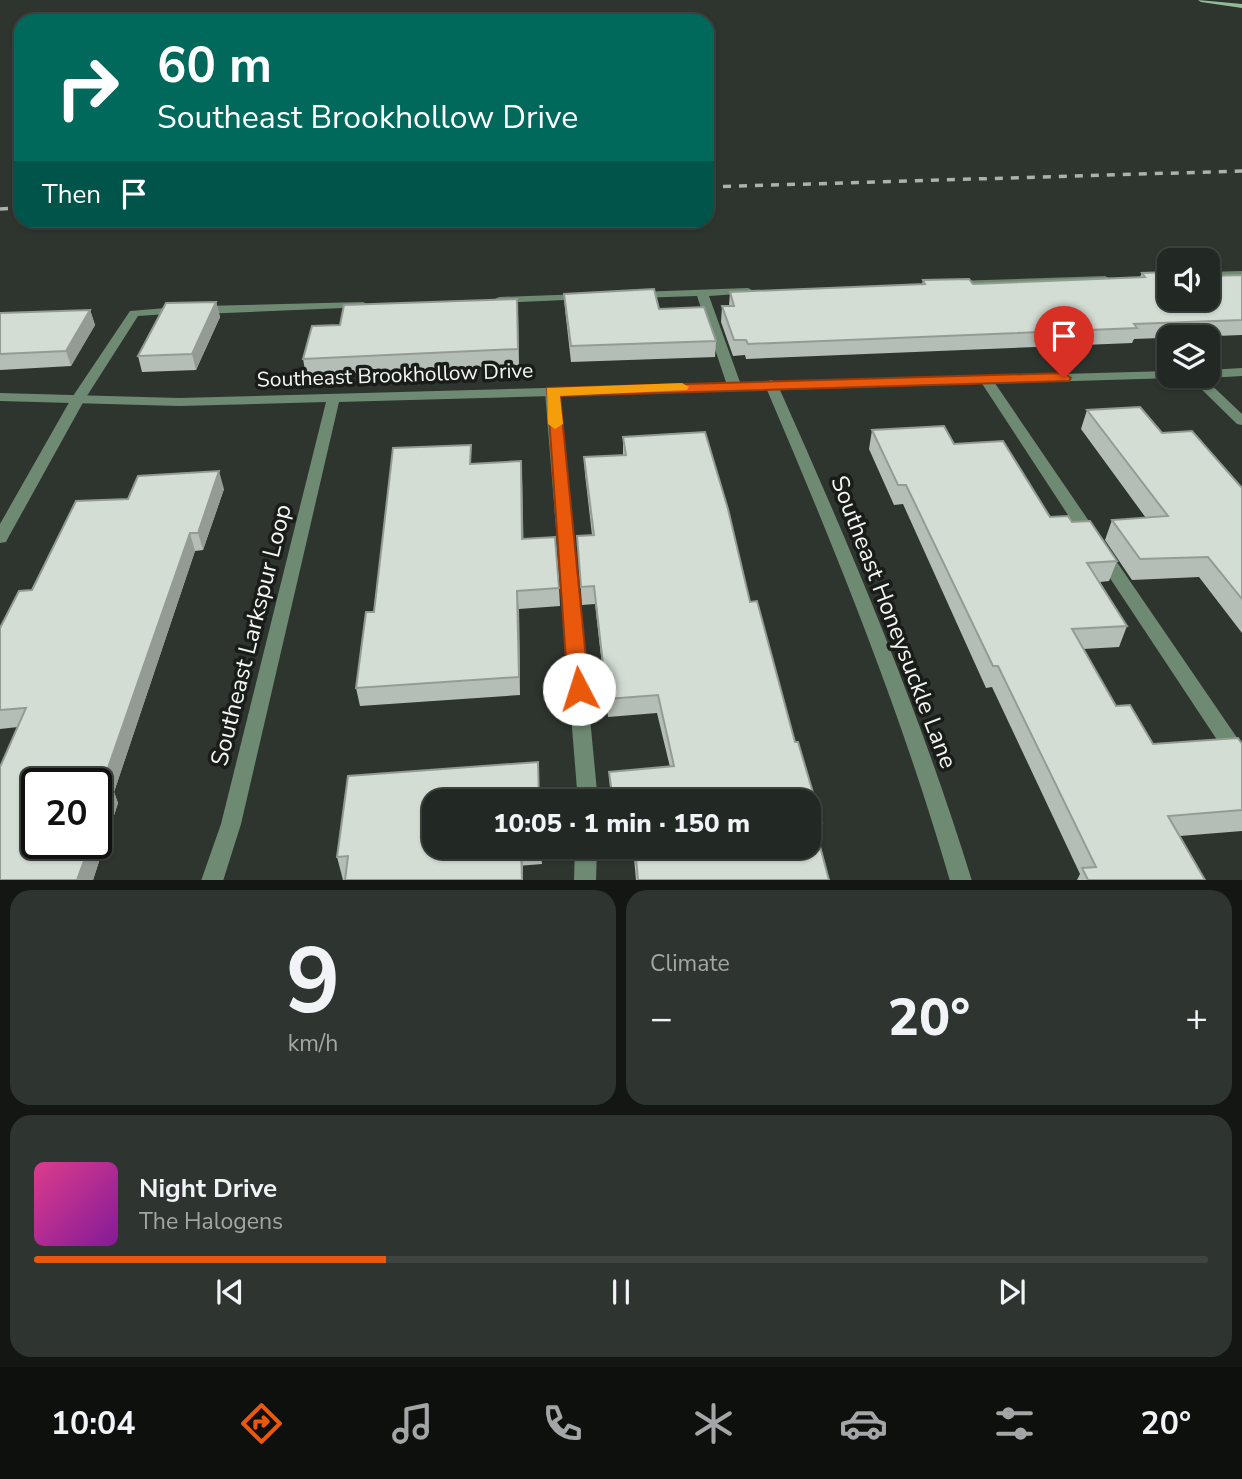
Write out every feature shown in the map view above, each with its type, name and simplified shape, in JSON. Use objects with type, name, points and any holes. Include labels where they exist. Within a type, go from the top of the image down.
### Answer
[{"type":"main road","points":[[1200,0],[1242,6]]},
{"type":"street","points":[[1220,275],[1242,274]]},
{"type":"street","points":[[935,285],[1114,278]]},
{"type":"street","points":[[619,296],[757,291]]},
{"type":"street","points":[[702,293],[734,385]]},
{"type":"street","points":[[480,301],[591,297]]},
{"type":"street","points":[[0,538],[78,399],[134,313],[383,304]]},
{"type":"street","points":[[1220,373],[1242,372]]},
{"type":"street","name":"Southeast Brookhollow Drive","points":[[0,397],[179,402],[1157,375]]},
{"type":"street","points":[[985,379],[1242,761]]},
{"type":"street","name":"Southeast Honeysuckle Lane","points":[[771,384],[854,575],[948,833],[961,880]]},
{"type":"street","points":[[1207,388],[1242,421]]},
{"type":"street","points":[[552,391],[587,789]]},
{"type":"street","name":"Southeast Larkspur Loop","points":[[212,880],[231,824],[333,399]]},
{"type":"street","points":[[585,880],[586,859]]},
{"type":"building","points":[[1157,272],[1157,311],[1220,311],[1220,276],[1242,275],[1242,320],[1134,324],[1137,328],[748,344],[746,340],[734,340],[722,306],[734,306],[730,292],[925,284],[923,280],[969,279],[973,284],[1145,277],[1142,273]]},
{"type":"building","points":[[654,289],[659,309],[704,307],[716,341],[571,346],[564,294]]},
{"type":"building","points":[[517,299],[518,349],[303,359],[312,326],[340,325],[344,305]]},
{"type":"building","points":[[216,302],[192,354],[138,356],[166,303]]},
{"type":"building","points":[[90,310],[66,351],[0,354],[0,313]]},
{"type":"building","points":[[1140,407],[1162,433],[1192,431],[1242,488],[1242,599],[1208,557],[1140,559],[1112,520],[1168,516],[1087,410]]},
{"type":"building","points":[[944,426],[954,444],[1003,441],[1050,517],[1068,516],[1072,522],[1090,521],[1117,561],[1087,563],[1127,626],[1072,629],[1116,706],[1130,705],[1153,744],[1238,738],[1242,744],[1242,810],[1168,816],[1205,880],[1088,880],[1082,868],[1096,867],[998,666],[993,666],[906,485],[898,485],[872,430]]},
{"type":"building","points":[[705,432],[728,509],[750,602],[757,601],[795,742],[798,742],[812,789],[611,789],[609,772],[674,766],[658,695],[607,699],[594,586],[581,587],[577,536],[594,535],[584,457],[626,455],[623,437]]},
{"type":"building","points":[[471,445],[470,464],[521,461],[522,539],[555,537],[559,588],[517,591],[519,677],[356,688],[366,612],[374,612],[393,448]]},
{"type":"building","points":[[219,471],[198,533],[190,533],[108,768],[21,768],[21,859],[85,859],[77,880],[0,880],[0,767],[26,708],[0,710],[0,628],[19,591],[32,590],[76,501],[128,499],[138,476]]},
{"type":"building","points":[[538,762],[539,789],[422,789],[422,859],[521,859],[522,880],[345,880],[348,856],[337,857],[348,776]]},
{"type":"building","points":[[821,850],[829,880],[638,880],[636,859],[821,859]]},
{"type":"railway","points":[[714,187],[1242,171]]},
{"type":"railway","points":[[0,209],[14,208]]},
{"type":"slow traffic","points":[[555,424],[552,391],[682,387]]},
{"type":"route","points":[[579,689],[552,391],[1064,378]]}]
